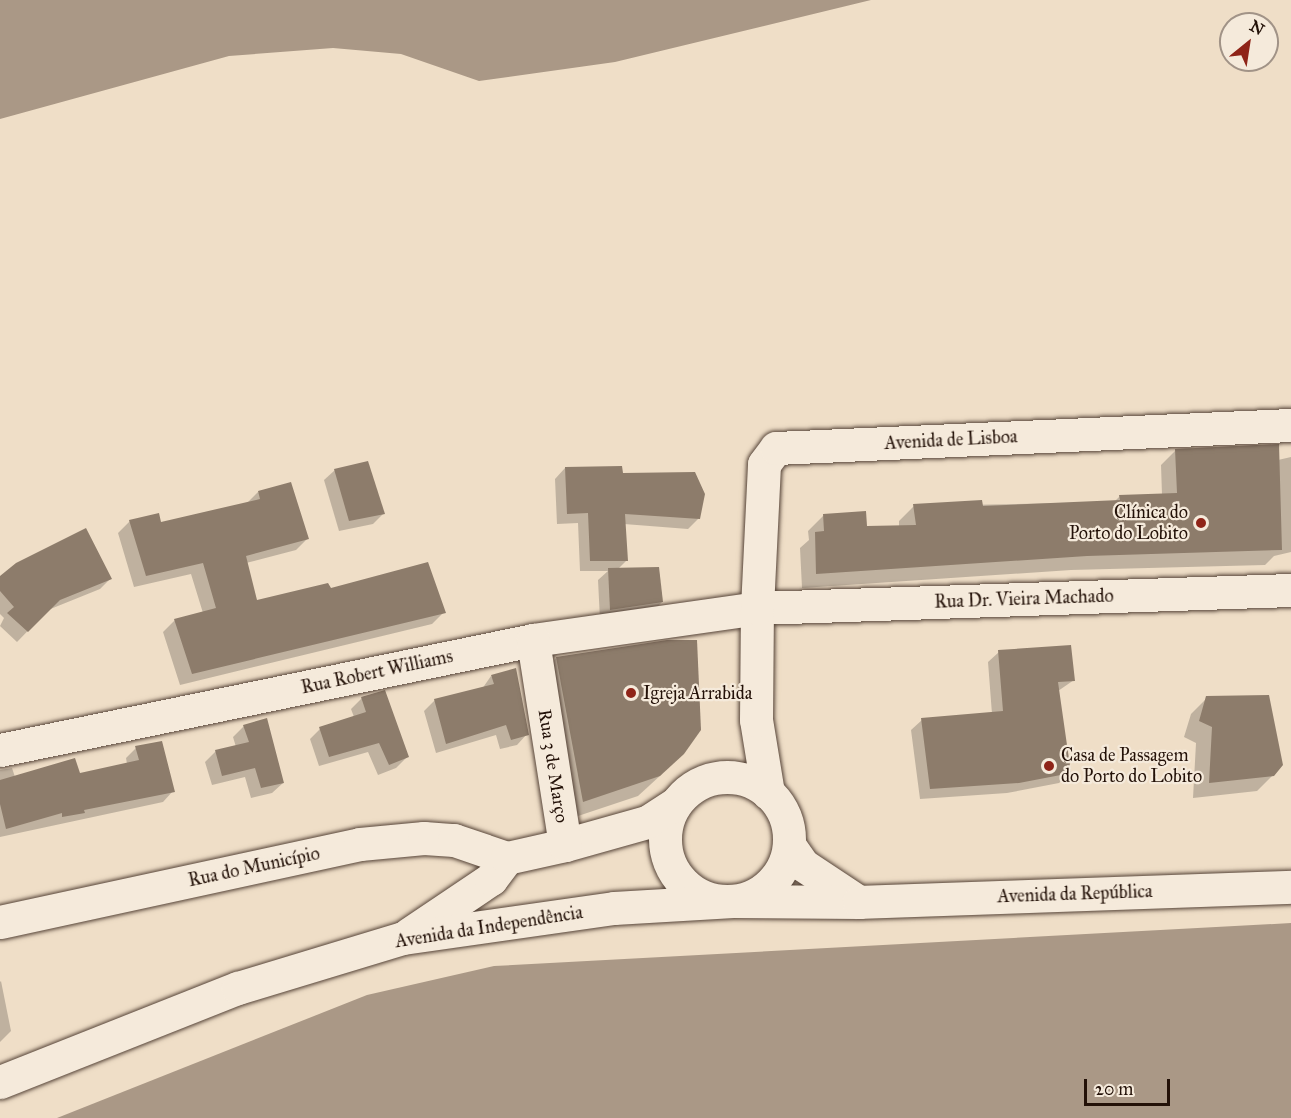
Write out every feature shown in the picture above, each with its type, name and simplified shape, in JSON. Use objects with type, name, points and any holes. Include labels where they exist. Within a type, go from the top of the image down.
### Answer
[{"type":"street","name":"Avenida de Lisboa","points":[[757,608],[764,464],[776,448],[1291,425]]},
{"type":"street","name":"Rua Dr. Vieira Machado","points":[[757,608],[1291,590]]},
{"type":"street","name":"Rua Robert Williams","points":[[0,750],[533,640],[757,608]]},
{"type":"street","points":[[757,608],[756,720],[768,793]]},
{"type":"street","name":"Rua 3 de Março","points":[[507,858],[565,845],[533,640]]},
{"type":"street","points":[[565,845],[647,822],[675,804],[735,753],[756,720]]},
{"type":"street","points":[[703,782],[737,778],[768,793],[781,808],[789,845],[803,865],[859,902]]},
{"type":"street","points":[[675,804],[667,822],[668,861],[679,879],[694,892],[712,899],[733,901],[753,896],[771,884],[783,867],[789,845]]},
{"type":"street","name":"Rua do Município","points":[[0,922],[360,844],[424,838],[454,840],[507,858]]},
{"type":"street","points":[[403,938],[491,879],[507,858]]},
{"type":"street","name":"Avenida da República","points":[[859,902],[1291,887]]},
{"type":"street","name":"Avenida da Independência","points":[[0,1082],[238,988],[403,938],[614,908],[733,901],[859,902]]},
{"type":"shaded area","points":[[0,0],[871,0],[615,62],[479,81],[401,54],[333,48],[229,56],[0,119]]},
{"type":"shaded area","points":[[1291,923],[1291,1118],[57,1118],[367,995],[494,966]]},
{"type":"building","points":[[1279,444],[1282,550],[1087,556],[816,574],[815,532],[824,531],[823,514],[866,511],[867,526],[916,525],[913,504],[982,500],[983,506],[1120,500],[1119,495],[1177,493],[1175,449]]},
{"type":"building","points":[[368,461],[385,514],[349,521],[334,469]]},
{"type":"building","points":[[622,466],[623,473],[695,472],[705,494],[700,519],[625,514],[628,561],[590,561],[588,513],[567,514],[565,467]]},
{"type":"building","points":[[291,482],[309,539],[246,556],[257,600],[328,583],[331,588],[428,562],[446,613],[192,674],[174,619],[216,608],[203,563],[146,576],[129,520],[159,513],[161,522],[260,499],[258,491]]},
{"type":"building","points":[[86,528],[112,579],[60,600],[28,632],[7,613],[14,607],[0,591],[0,576],[16,563]]},
{"type":"building","points":[[659,567],[663,602],[610,610],[608,568]]},
{"type":"building","name":"Igreja Arrabida","points":[[667,640],[697,640],[701,730],[684,754],[660,776],[583,802],[556,657]]},
{"type":"building","points":[[1071,645],[1075,681],[1058,682],[1071,773],[1019,783],[930,789],[921,718],[1003,711],[998,650]]},
{"type":"building","points":[[516,668],[529,735],[511,740],[506,725],[446,744],[434,699],[494,684],[491,675]]},
{"type":"building","points":[[385,690],[409,757],[389,765],[379,743],[329,757],[319,727],[366,712],[361,697]]},
{"type":"building","points":[[1269,695],[1283,765],[1274,776],[1209,783],[1212,727],[1199,721],[1206,696]]},
{"type":"building","points":[[267,718],[284,783],[261,788],[255,768],[222,776],[215,750],[249,742],[243,725]]},
{"type":"building","points":[[162,741],[175,792],[84,810],[85,813],[62,817],[62,813],[6,829],[0,804],[0,780],[75,758],[80,773],[139,760],[135,746]]},
{"type":"place","name":"Clínica do Porto do Lobito","points":[[1201,523]]},
{"type":"place","name":"Igreja Arrabida","points":[[631,693]]},
{"type":"place","name":"Casa de Passagem do Porto do Lobito","points":[[1049,766]]}]
